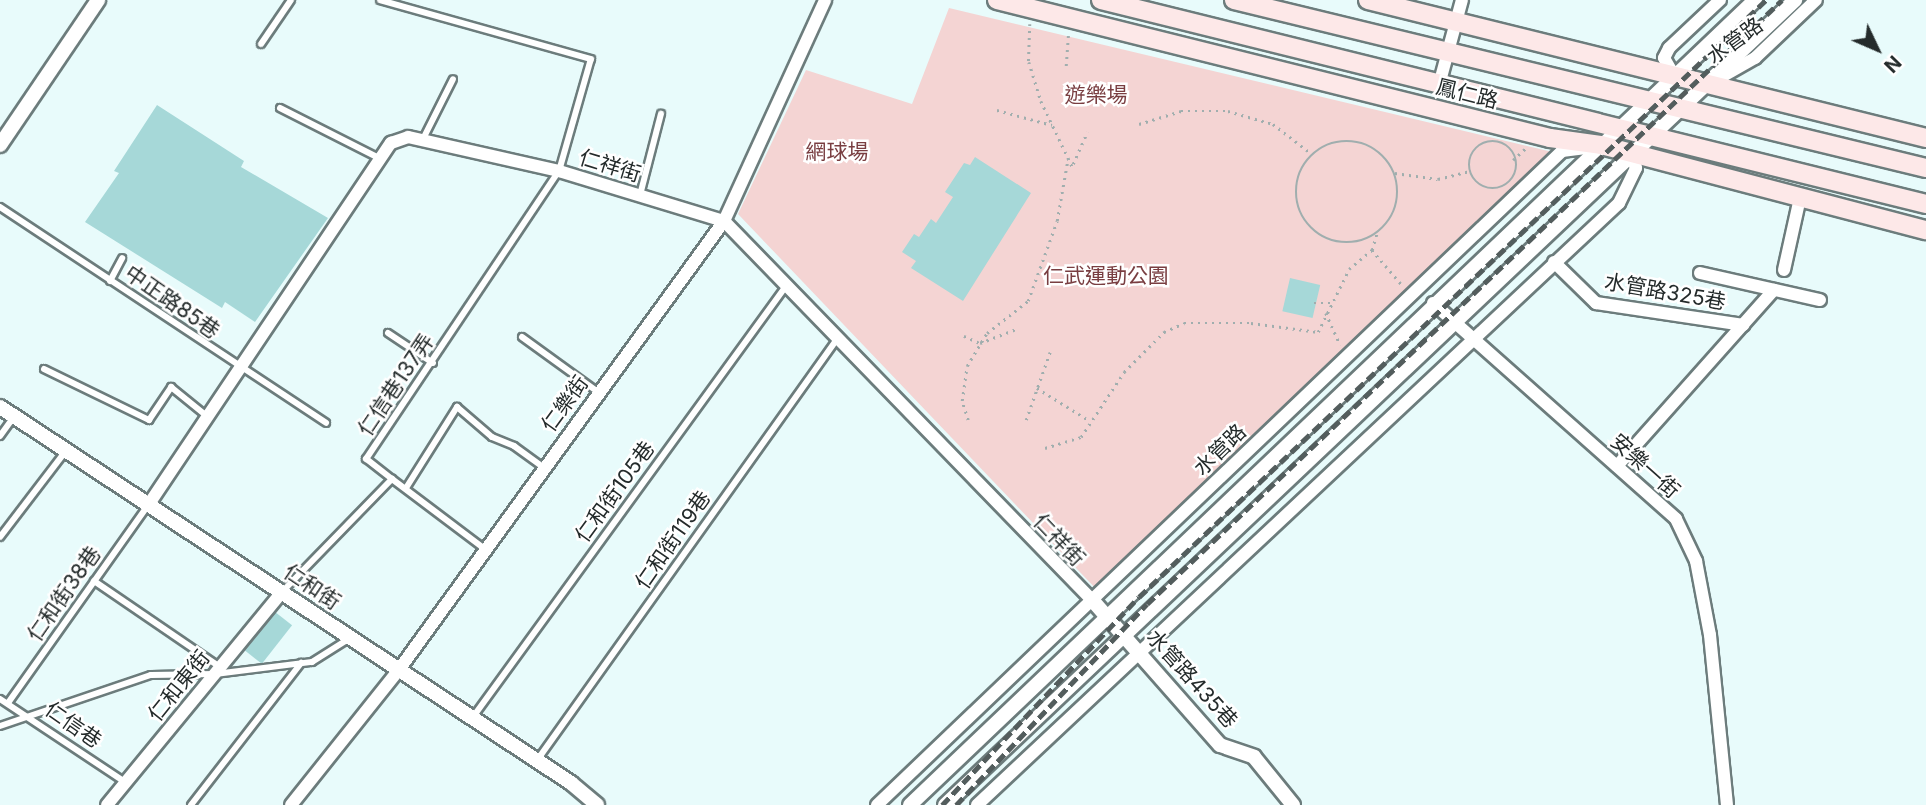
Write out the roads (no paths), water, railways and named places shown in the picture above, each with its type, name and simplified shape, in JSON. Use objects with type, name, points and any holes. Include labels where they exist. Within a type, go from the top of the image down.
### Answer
[{"type":"main road","name":"鳳仁路","points":[[997,0],[1550,138],[1601,145],[1926,230]]},
{"type":"main road","name":"鳳仁路","points":[[1101,0],[1616,130],[1654,136],[1926,204]]},
{"type":"main road","name":"鳳仁路","points":[[1234,0],[1926,168]]},
{"type":"main road","points":[[1368,0],[1926,138]]},
{"type":"street","points":[[3,136],[98,0]]},
{"type":"street","name":"仁樂街","points":[[291,805],[398,671],[543,467],[724,221],[825,0]]},
{"type":"street","points":[[1439,86],[1462,0]]},
{"type":"street","name":"水管路","points":[[1675,76],[1664,58],[1669,48],[1720,0]]},
{"type":"street","name":"水管路","points":[[910,805],[1105,615],[1755,0]]},
{"type":"street","name":"水管路","points":[[945,805],[1795,0]]},
{"type":"street","name":"水管路","points":[[1709,84],[1729,76],[1755,58],[1815,0]]},
{"type":"street","name":"仁祥街","points":[[149,504],[398,137],[559,171],[724,221],[1093,601]]},
{"type":"street","name":"水管路","points":[[877,805],[1562,151],[1601,145]]},
{"type":"street","points":[[976,805],[1140,653],[1470,338],[1619,203],[1636,168],[1632,154]]},
{"type":"street","points":[[1784,270],[1800,198]]},
{"type":"street","name":"水管路325巷","points":[[1554,262],[1596,303],[1743,325]]},
{"type":"street","points":[[1700,273],[1820,300]]},
{"type":"street","name":"水管路325巷","points":[[1616,466],[1774,290]]},
{"type":"street","name":"安樂一街","points":[[1433,303],[1676,519],[1696,561],[1710,635],[1727,805]]},
{"type":"street","name":"仁和街","points":[[0,407],[537,761],[597,805]]},
{"type":"street","name":"仁和東街","points":[[107,805],[282,592]]},
{"type":"street","name":"水管路435巷","points":[[1093,601],[1220,745],[1254,757],[1293,805]]},
{"type":"lane","points":[[261,44],[291,0]]},
{"type":"lane","name":"仁信巷137弄","points":[[380,0],[591,60],[559,171],[433,363],[366,459],[392,479]]},
{"type":"lane","points":[[422,141],[453,79]]},
{"type":"lane","points":[[280,108],[381,159]]},
{"type":"lane","points":[[640,195],[661,114]]},
{"type":"lane","name":"中正路85巷","points":[[0,207],[239,370],[326,423]]},
{"type":"lane","points":[[110,281],[122,258]]},
{"type":"lane","name":"仁和街105巷","points":[[472,719],[786,286]]},
{"type":"lane","points":[[388,333],[433,363]]},
{"type":"lane","points":[[522,337],[598,392]]},
{"type":"lane","name":"仁和街119巷","points":[[537,761],[837,339]]},
{"type":"lane","points":[[44,369],[149,420],[171,387],[208,417]]},
{"type":"lane","points":[[406,488],[457,407],[492,437],[514,446],[543,467]]},
{"type":"lane","points":[[0,436],[14,417]]},
{"type":"lane","points":[[0,537],[66,451]]},
{"type":"lane","points":[[282,592],[392,479],[485,549]]},
{"type":"lane","name":"仁和街38巷","points":[[8,703],[149,504]]},
{"type":"lane","points":[[94,581],[217,670]]},
{"type":"lane","points":[[0,726],[151,675],[312,662],[349,638]]},
{"type":"lane","points":[[191,805],[301,663]]},
{"type":"lane","name":"仁信巷","points":[[0,699],[125,782]]},
{"type":"railway","points":[[942,805],[1139,597],[1766,0]]},
{"type":"railway","points":[[956,805],[1147,604],[1782,0]]},
{"type":"park label","name":"遊樂場","points":[[1096,95]]},
{"type":"park label","name":"網球場","points":[[837,152]]},
{"type":"park label","name":"仁武運動公園","points":[[1106,276]]}]
